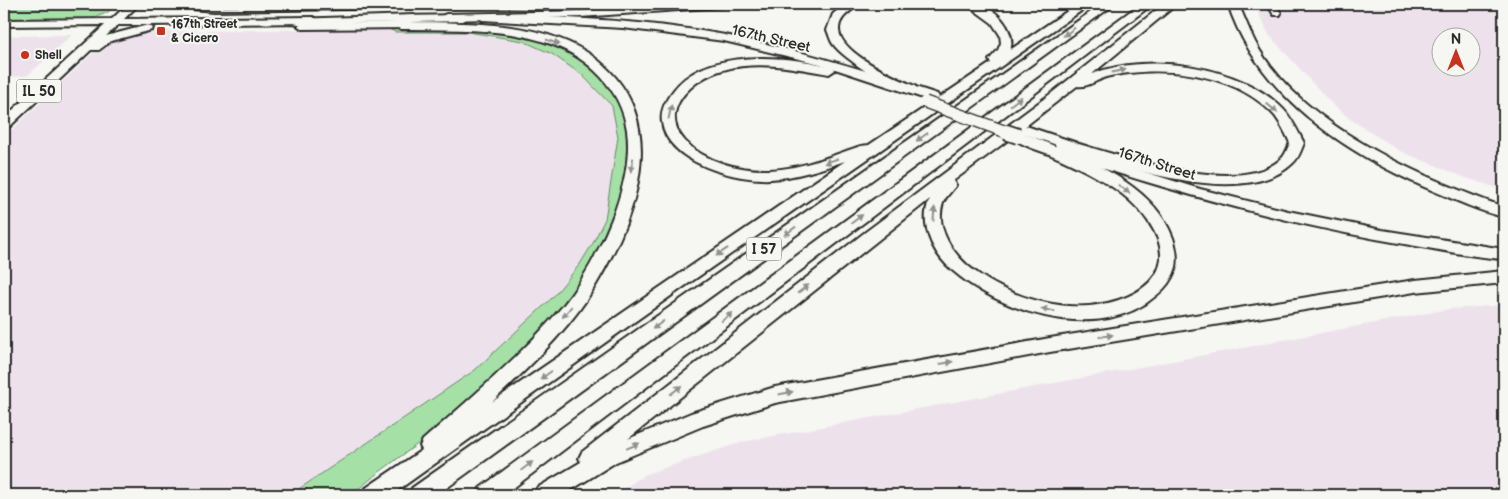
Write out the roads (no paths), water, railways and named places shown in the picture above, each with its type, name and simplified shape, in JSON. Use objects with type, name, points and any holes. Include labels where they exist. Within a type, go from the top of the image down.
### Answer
[{"type":"highway","points":[[298,21],[580,14],[721,4]]},
{"type":"highway","points":[[852,4],[838,15],[833,27],[835,36],[842,48],[855,60],[910,89]]},
{"type":"highway","points":[[971,4],[996,20],[1003,29],[1007,41],[1002,54],[980,71],[977,78]]},
{"type":"highway","points":[[374,495],[907,125],[1085,4]]},
{"type":"highway","name":"I 57","points":[[420,495],[1109,4]]},
{"type":"highway","name":"I 57","points":[[488,495],[1147,4]]},
{"type":"highway","points":[[540,495],[870,237],[1058,95],[1171,4]]},
{"type":"highway","points":[[1233,4],[1242,29],[1254,52],[1294,97],[1323,122],[1360,148],[1415,177],[1466,199],[1504,212]]},
{"type":"highway","points":[[366,495],[428,448],[510,375],[569,310],[597,268],[618,224],[633,164],[634,130],[626,104],[613,80],[596,62],[556,42],[527,34],[499,30],[401,25]]},
{"type":"highway","points":[[829,70],[782,62],[753,61],[729,64],[705,72],[684,84],[674,97],[668,114],[669,131],[679,145],[702,160],[755,174],[792,171],[825,163],[867,148],[907,125]]},
{"type":"highway","points":[[1058,95],[1088,80],[1114,71],[1156,67],[1199,72],[1229,81],[1254,94],[1277,110],[1290,128],[1296,143],[1289,159],[1278,168],[1258,177],[1232,182],[1202,179],[1061,143]]},
{"type":"highway","points":[[973,159],[968,168],[942,190],[933,210],[933,223],[938,241],[949,258],[964,272],[989,289],[1010,299],[1053,311],[1079,313],[1103,311],[1128,305],[1158,286],[1165,275],[1169,254],[1165,234],[1152,213],[1130,192],[1022,133]]},
{"type":"highway","points":[[545,495],[609,456],[698,419],[775,395],[1148,329],[1415,286],[1504,277]]},
{"type":"main road","name":"IL 50","points":[[4,125],[60,71],[120,4]]},
{"type":"main road","name":"IL 50","points":[[4,112],[103,25],[135,4]]},
{"type":"main road","points":[[135,4],[135,13],[147,18],[213,18],[265,21]]},
{"type":"main road","name":"167th Street","points":[[4,30],[103,25],[478,18],[559,20],[645,26],[756,44],[834,64],[910,89],[929,99]]},
{"type":"main road","name":"167th Street","points":[[4,24],[103,25],[148,28],[475,23],[556,25],[642,32],[752,50],[929,99],[1201,195],[1373,235],[1504,254]]},
{"type":"main road","points":[[60,71],[107,39],[148,28]]},
{"type":"main road","name":"167th Street","points":[[1022,133],[1061,143],[1120,163],[1200,186],[1282,207],[1369,224],[1504,244]]},
{"type":"street","points":[[189,4],[207,9],[529,4]]},
{"type":"street","points":[[1271,4],[1277,13]]},
{"type":"place","name":"167th Street & Cicero","points":[[161,31]]},
{"type":"place","name":"Shell","points":[[25,55]]}]
